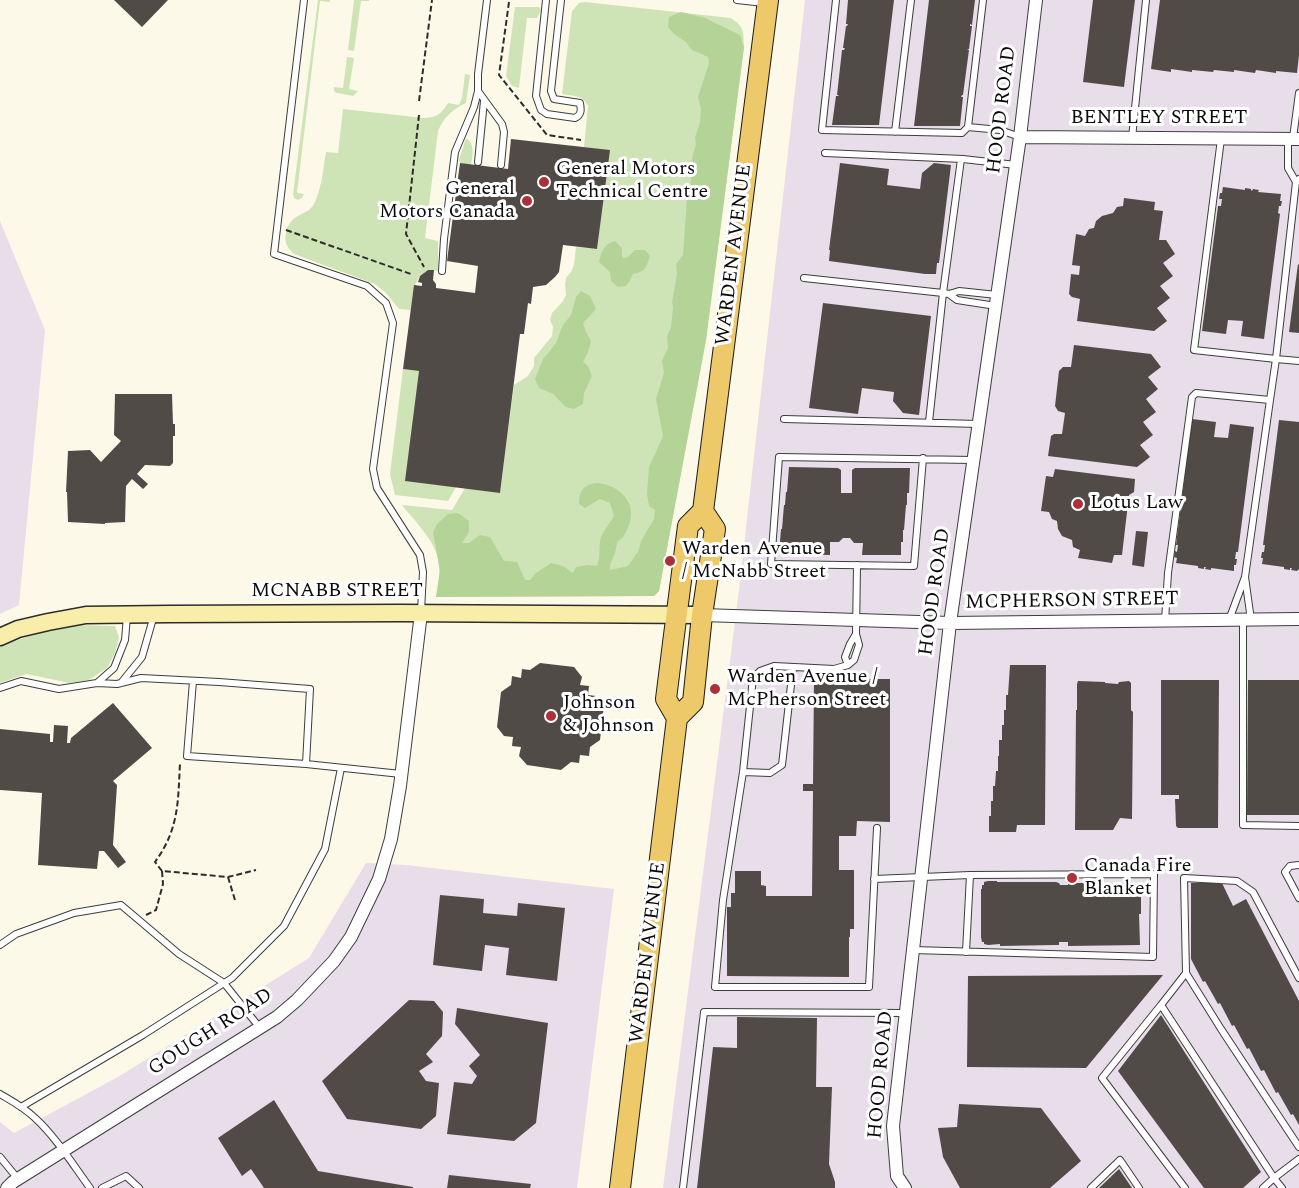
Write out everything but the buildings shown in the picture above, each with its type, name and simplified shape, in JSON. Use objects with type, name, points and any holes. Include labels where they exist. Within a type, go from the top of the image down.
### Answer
[{"type":"main road","name":"WARDEN AVENUE","points":[[620,1188],[677,718],[666,699],[688,525],[703,511],[767,2]]},
{"type":"main road","name":"WARDEN AVENUE","points":[[677,718],[693,702],[702,615],[715,529],[703,511]]},
{"type":"street","name":"HOOD ROAD","points":[[905,1188],[897,1176],[893,1126],[950,623],[1020,137],[1036,0]]},
{"type":"street","name":"BENTLEY STREET","points":[[1020,137],[1293,139]]},
{"type":"street","name":"MCNABB STREET","points":[[0,637],[18,629],[86,615],[421,613],[702,615]]},
{"type":"street","name":"GOUGH ROAD","points":[[7,1188],[142,1101],[260,1029],[297,1000],[334,961],[351,937],[379,879],[391,839],[421,613]]},
{"type":"street","name":"MCPHERSON STREET","points":[[702,615],[950,623],[1299,620]]},
{"type":"lane","points":[[304,0],[274,254],[367,286],[386,303],[393,322],[374,469],[377,488],[420,555],[423,572],[421,613]]},
{"type":"lane","points":[[442,271],[455,152],[474,107],[478,91],[487,0]]},
{"type":"lane","points":[[546,0],[536,96],[541,110],[547,114],[575,118],[580,113],[580,103],[554,99],[551,91],[561,0]]},
{"type":"lane","points":[[737,0],[767,2]]},
{"type":"lane","points":[[836,0],[822,130],[962,133],[968,128],[1000,130],[1020,137]]},
{"type":"lane","points":[[895,132],[911,0]]},
{"type":"lane","points":[[968,128],[983,0]]},
{"type":"lane","points":[[1132,138],[1146,0]]},
{"type":"lane","points":[[478,91],[502,124],[504,132],[501,165]]},
{"type":"lane","points":[[1299,93],[1288,168],[1298,180],[1245,577],[1247,620],[1243,825],[1299,826]]},
{"type":"lane","points":[[478,162],[484,101]]},
{"type":"lane","points":[[1221,139],[1194,350],[1299,361]]},
{"type":"lane","points":[[825,153],[961,159],[1016,165]]},
{"type":"lane","points":[[929,423],[961,159]]},
{"type":"lane","points":[[804,279],[946,293],[959,291],[996,300]]},
{"type":"lane","points":[[946,293],[957,300],[996,300]]},
{"type":"lane","points":[[1165,621],[1168,573],[1192,397],[1196,393],[1270,400]]},
{"type":"lane","points":[[784,419],[979,424]]},
{"type":"lane","points":[[924,458],[914,566],[771,564],[779,457],[924,458],[974,460]]},
{"type":"lane","points":[[857,565],[856,634],[845,657],[848,665],[834,669],[774,666],[760,671],[753,678],[743,772],[723,900],[715,987],[869,987],[877,828]]},
{"type":"lane","points":[[1229,620],[1245,577]]},
{"type":"lane","points":[[97,683],[114,668],[125,640],[127,614]]},
{"type":"lane","points":[[121,683],[142,657],[154,614]]},
{"type":"lane","points":[[743,772],[770,773],[782,765],[793,667]]},
{"type":"lane","points":[[0,688],[21,681],[59,689],[97,683],[121,683],[141,678],[310,689],[306,764]]},
{"type":"lane","points":[[193,681],[187,756],[306,764],[401,774]]},
{"type":"lane","points":[[21,1107],[232,978],[284,926],[325,849],[340,768]]},
{"type":"lane","points":[[1299,865],[1290,866],[1285,872],[1299,898]]},
{"type":"lane","points":[[874,879],[969,875],[1154,874],[1153,957],[913,950]]},
{"type":"lane","points":[[966,952],[969,875]]},
{"type":"lane","points":[[1299,978],[1253,892],[1237,881],[1184,878],[1186,973],[1299,1148]]},
{"type":"lane","points":[[0,945],[16,934],[74,913],[121,905],[179,954],[224,983],[260,1029]]},
{"type":"lane","points":[[1185,1188],[1102,1078],[1186,973]]},
{"type":"lane","points":[[1161,1005],[1281,1188]]},
{"type":"lane","points":[[683,1188],[704,1012],[906,1013]]},
{"type":"lane","points":[[0,1094],[36,1119],[64,1151],[90,1188]]},
{"type":"lane","points":[[0,1157],[18,1179]]},
{"type":"lane","points":[[1090,1188],[1120,1160],[1139,1188]]},
{"type":"lane","points":[[1263,1188],[1299,1160]]},
{"type":"lane","points":[[102,1188],[126,1176],[139,1188]]},
{"type":"path","points":[[419,101],[432,0]]},
{"type":"path","points":[[509,2],[499,75],[547,135],[581,140]]},
{"type":"path","points":[[419,114],[406,234],[424,267]]},
{"type":"path","points":[[277,227],[411,274]]},
{"type":"path","points":[[139,919],[156,910],[164,884],[162,871],[155,862],[170,836],[177,814],[180,763]]},
{"type":"path","points":[[162,871],[228,877],[256,870]]},
{"type":"path","points":[[228,877],[235,900]]},
{"type":"shaded area","points":[[805,0],[1299,0],[1299,1188],[663,1188],[739,590]]},
{"type":"shaded area","points":[[0,221],[45,330],[19,605],[0,614]]},
{"type":"shaded area","points":[[366,863],[406,865],[614,889],[577,1188],[0,1188],[0,1122],[14,1133],[118,1077],[309,958]]},
{"type":"green space","points":[[318,0],[330,0],[330,2],[320,1],[297,193],[304,194],[298,200],[293,194]]},
{"type":"green space","points":[[354,0],[369,1],[361,1],[354,51],[348,50]]},
{"type":"green space","points":[[579,3],[731,18],[739,24],[743,34],[744,47],[706,340],[659,591],[654,596],[436,597],[439,569],[436,552],[402,505],[452,510],[465,488],[500,493],[514,385],[528,376],[534,366],[534,358],[552,336],[553,327],[550,320],[552,313],[566,295],[566,278],[574,265],[576,247],[597,249],[609,151],[584,147],[588,106],[580,98],[562,94],[572,11]]},
{"type":"green space","points":[[515,7],[539,7],[541,10],[537,18],[527,18],[519,88],[512,86],[506,76]]},
{"type":"green space","points":[[681,12],[705,18],[740,35],[744,47],[706,340],[659,591],[654,596],[436,597],[440,571],[433,532],[437,524],[448,514],[458,513],[469,521],[469,532],[462,543],[469,543],[480,535],[490,537],[504,561],[517,562],[525,580],[530,580],[551,563],[563,566],[573,573],[576,567],[597,566],[601,537],[614,516],[610,503],[600,499],[585,508],[579,504],[581,493],[586,487],[593,484],[611,486],[626,498],[630,506],[629,526],[617,544],[610,570],[628,566],[638,552],[641,541],[654,519],[655,510],[649,506],[647,494],[649,467],[663,436],[656,399],[664,373],[662,361],[668,348],[667,336],[671,327],[676,264],[683,255],[691,165],[696,145],[695,137],[700,123],[701,109],[698,97],[709,63],[708,57],[692,50],[668,27],[669,17]]},
{"type":"green space","points":[[347,57],[354,58],[349,89],[358,91],[353,96],[334,91],[334,87],[343,88]]},
{"type":"green space","points":[[465,74],[470,75],[466,103],[449,114],[438,131],[425,238],[438,241],[438,271],[430,271],[419,277],[414,289],[411,310],[399,309],[375,284],[294,254],[286,242],[288,226],[291,221],[311,208],[317,198],[326,152],[338,153],[343,109],[433,117],[441,112],[448,103],[459,105]]},
{"type":"green space","points":[[466,138],[472,147],[471,165],[460,163],[459,160]]},
{"type":"green space","points":[[615,241],[622,248],[623,258],[628,257],[635,250],[645,250],[650,256],[644,269],[633,274],[626,286],[618,287],[611,281],[610,272],[599,262],[604,249]]},
{"type":"green space","points":[[581,291],[590,296],[596,309],[583,323],[591,341],[583,362],[588,366],[592,376],[584,393],[583,404],[574,409],[566,407],[553,394],[539,388],[535,379],[543,359],[556,343],[563,325],[571,315],[576,297]]},
{"type":"green space","points":[[403,369],[419,371],[456,487],[448,501],[395,495],[390,474]]},
{"type":"green space","points":[[77,625],[115,626],[119,637],[115,653],[107,668],[89,680],[70,683],[26,674],[0,683],[0,646],[44,631]]},
{"type":"place","name":"General Motors Technical Centre","points":[[544,182]]},
{"type":"place","name":"General Motors Canada","points":[[527,201]]},
{"type":"place","name":"Lotus Law","points":[[1078,504]]},
{"type":"place","name":"Warden Avenue / McNabb Street","points":[[670,561]]},
{"type":"place","name":"Warden Avenue / McPherson Street","points":[[715,689]]},
{"type":"place","name":"Johnson & Johnson","points":[[551,716]]},
{"type":"place","name":"Canada Fire Blanket","points":[[1072,878]]}]
